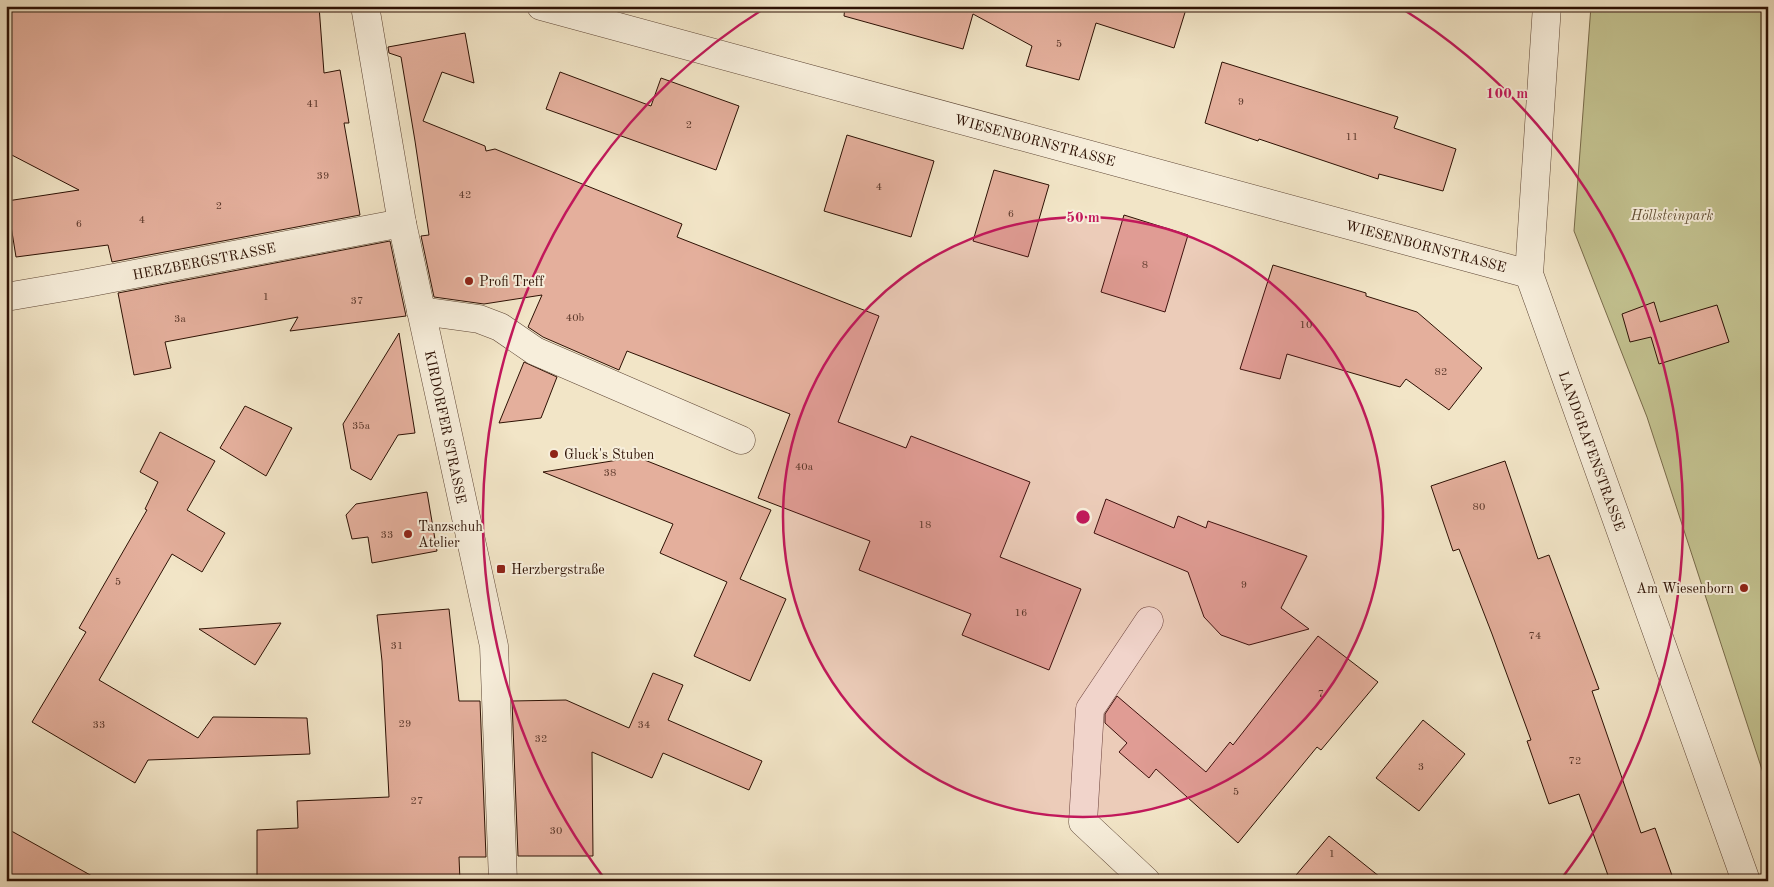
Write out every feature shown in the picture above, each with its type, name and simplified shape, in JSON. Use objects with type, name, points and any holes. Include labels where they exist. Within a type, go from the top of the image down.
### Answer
[{"type":"street","name":"KIRDORFER STRASSE","points":[[365,6],[402,223],[494,646],[503,881]]},
{"type":"street","name":"WIESENBORNSTRASSE","points":[[540,6],[1529,274]]},
{"type":"street","name":"LANDGRAFENSTRASSE","points":[[1547,6],[1529,274],[1746,881]]},
{"type":"street","name":"HERZBERGSTRASSE","points":[[6,297],[402,223]]},
{"type":"street","points":[[421,311],[479,319],[500,327],[535,351],[741,440]]},
{"type":"street","points":[[1146,881],[1083,822],[1090,709],[1149,621]]},
{"type":"green space","name":"Höllsteinpark","points":[[1591,6],[1768,6],[1768,788],[1647,417],[1574,231]]},
{"type":"building","points":[[6,6],[319,6],[324,73],[340,70],[349,123],[344,123],[360,215],[112,262],[108,245],[16,257],[7,201],[79,190],[6,152]]},
{"type":"building","points":[[845,6],[1056,6],[1065,9],[1066,6],[1187,6],[1174,48],[1096,23],[1079,80],[1026,66],[1032,46],[973,14],[963,49],[844,16]]},
{"type":"building","points":[[465,33],[474,83],[442,72],[423,121],[485,146],[486,151],[495,149],[682,224],[677,237],[879,316],[838,422],[906,448],[911,436],[1030,482],[1000,557],[1081,589],[1049,670],[962,635],[971,614],[859,570],[870,541],[758,498],[790,414],[627,351],[619,370],[543,337],[528,327],[542,295],[484,304],[434,297],[421,236],[429,235],[401,57],[389,53],[388,47]]},
{"type":"building","points":[[1222,62],[1398,117],[1394,128],[1456,149],[1443,191],[1379,174],[1378,179],[1205,123]]},
{"type":"building","points":[[560,72],[651,106],[661,78],[739,106],[716,170],[546,109]]},
{"type":"building","points":[[847,135],[934,161],[911,237],[824,211]]},
{"type":"building","points":[[994,170],[1049,185],[1028,257],[973,241]]},
{"type":"building","points":[[1124,215],[1188,235],[1165,312],[1101,292]]},
{"type":"building","points":[[390,241],[406,316],[290,331],[298,317],[165,342],[171,368],[134,375],[118,293]]},
{"type":"building","points":[[1273,265],[1366,293],[1366,296],[1417,312],[1482,368],[1449,410],[1406,379],[1400,387],[1287,354],[1280,379],[1240,369]]},
{"type":"building","points":[[1654,302],[1660,322],[1717,305],[1729,342],[1659,364],[1651,337],[1630,342],[1622,314]]},
{"type":"building","points":[[399,333],[415,433],[398,435],[371,480],[351,469],[343,424]]},
{"type":"building","points":[[524,362],[557,377],[541,418],[499,423]]},
{"type":"building","points":[[245,406],[292,428],[266,476],[220,448]]},
{"type":"building","points":[[160,432],[215,461],[187,510],[225,533],[202,572],[172,554],[99,680],[198,738],[213,717],[307,718],[310,754],[148,760],[135,783],[32,722],[86,632],[79,628],[147,510],[145,509],[158,482],[140,472]]},
{"type":"building","points":[[637,457],[771,510],[740,579],[786,599],[750,681],[694,656],[727,582],[660,553],[673,524],[543,472]]},
{"type":"building","points":[[1505,461],[1538,559],[1549,555],[1599,689],[1592,691],[1641,833],[1655,828],[1674,881],[1610,881],[1579,794],[1549,804],[1527,741],[1531,740],[1492,634],[1459,549],[1453,551],[1431,486]]},
{"type":"building","points":[[427,492],[437,551],[372,563],[368,537],[352,539],[346,515],[356,504]]},
{"type":"building","points":[[1106,499],[1174,528],[1178,516],[1206,528],[1208,521],[1307,556],[1281,608],[1309,629],[1249,645],[1221,635],[1204,617],[1188,572],[1094,533]]},
{"type":"building","points":[[449,609],[459,701],[480,701],[486,857],[459,857],[460,881],[257,881],[257,830],[298,828],[297,801],[389,797],[382,661],[377,615]]},
{"type":"building","points":[[281,623],[255,665],[199,629]]},
{"type":"building","points":[[1318,636],[1378,682],[1321,750],[1317,747],[1238,843],[1156,769],[1149,778],[1119,752],[1127,743],[1105,723],[1105,714],[1117,696],[1206,772],[1230,742],[1233,745]]},
{"type":"building","points":[[653,673],[683,685],[668,720],[762,761],[749,790],[663,753],[652,778],[592,752],[593,856],[518,856],[512,701],[566,700],[629,728]]},
{"type":"building","points":[[1423,720],[1465,754],[1419,811],[1376,778]]},
{"type":"building","points":[[6,828],[101,881],[6,881]]},
{"type":"building","points":[[1329,836],[1385,881],[1291,881]]},
{"type":"place","name":"Profi Treff","points":[[469,281]]},
{"type":"place","name":"Gluck's Stuben","points":[[554,454]]},
{"type":"place","name":"Tanzschuh Atelier","points":[[408,534]]},
{"type":"place","name":"Herzbergstraße","points":[[501,569]]},
{"type":"place","name":"Am Wiesenborn","points":[[1744,588]]}]
